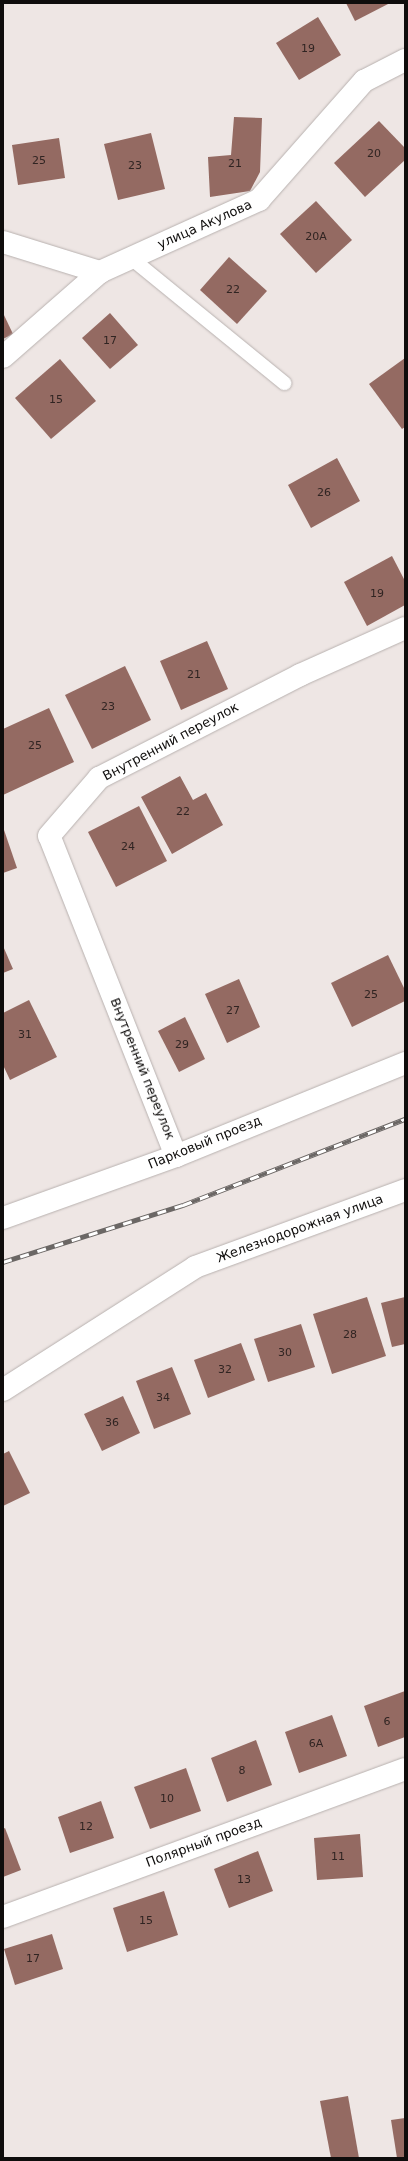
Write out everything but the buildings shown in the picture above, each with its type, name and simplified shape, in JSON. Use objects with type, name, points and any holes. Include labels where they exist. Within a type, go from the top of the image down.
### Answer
[{"type":"street","name":"улица Акулова","points":[[3,357],[100,272],[259,200],[364,81],[405,60]]},
{"type":"street","points":[[3,242],[100,272]]},
{"type":"street","name":"Внутренний переулок","points":[[176,1156],[49,836],[100,778],[300,675],[405,628]]},
{"type":"street","name":"Парковый проезд","points":[[3,1218],[176,1156],[405,1063]]},
{"type":"street","name":"Железнодорожная улица","points":[[3,1390],[195,1267],[405,1190]]},
{"type":"street","name":"Полярный проезд","points":[[3,1917],[405,1769]]},
{"type":"lane","points":[[131,258],[284,383]]},
{"type":"railway","points":[[3,1262],[183,1205],[405,1119]]}]
